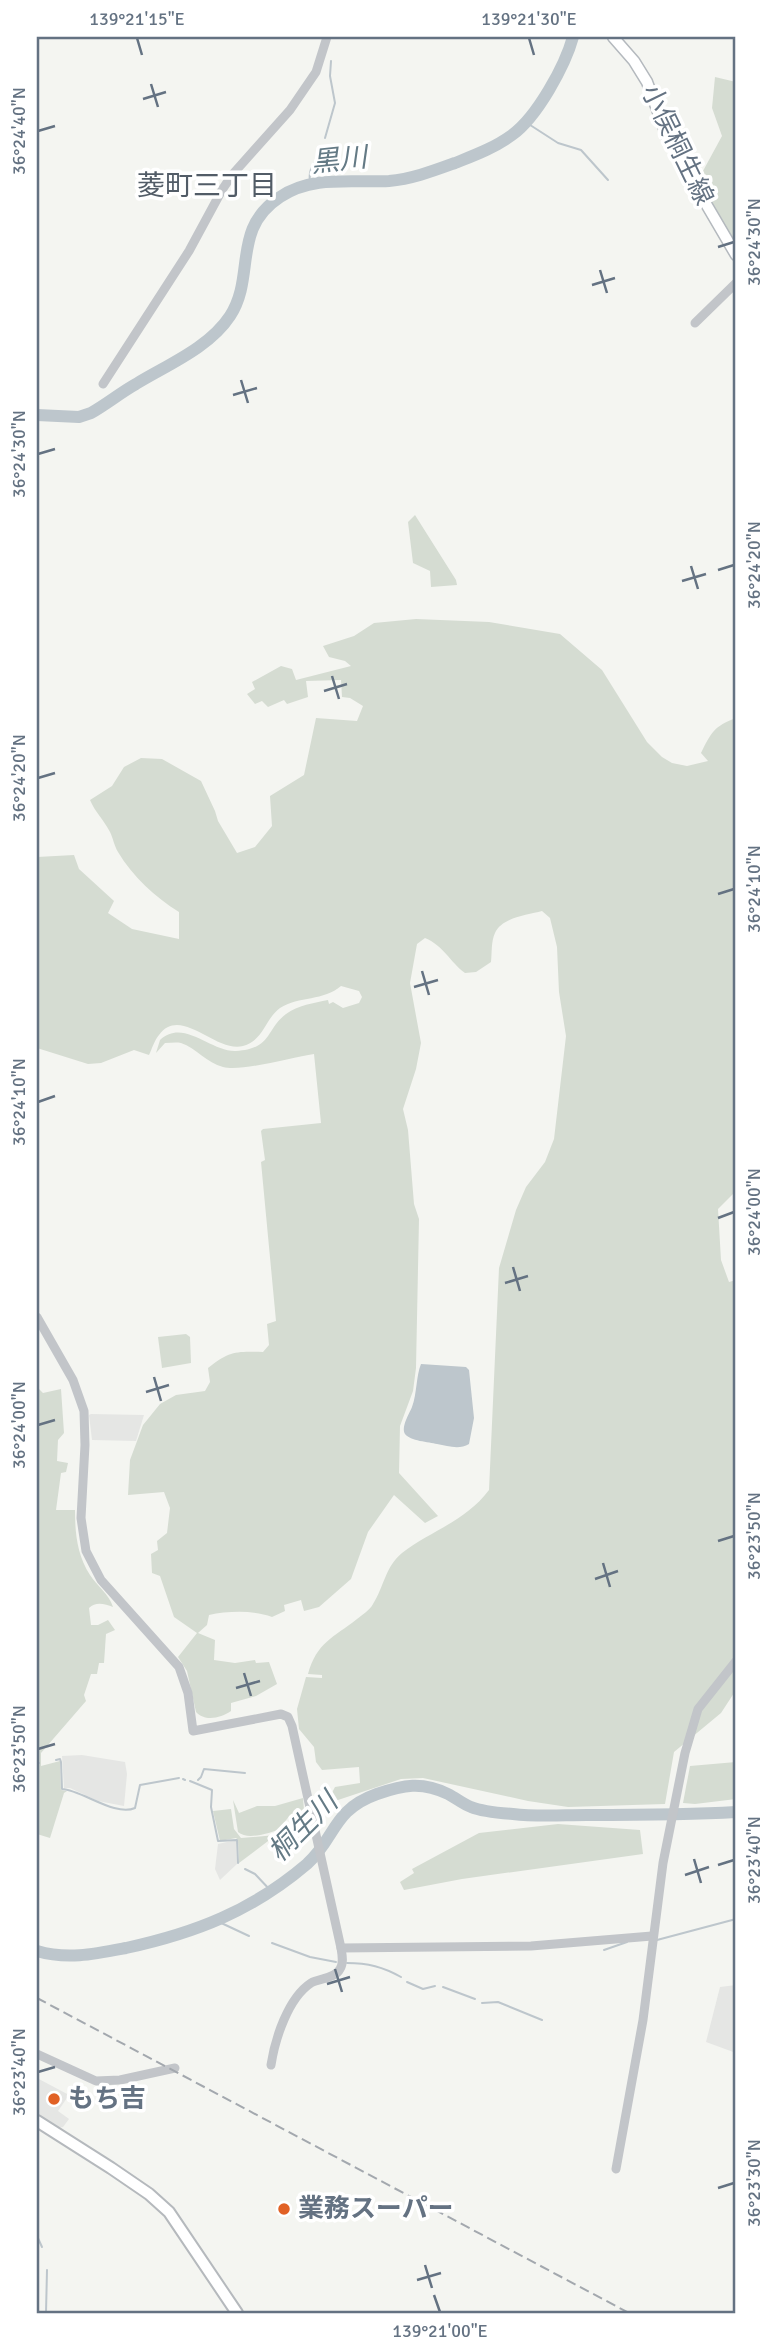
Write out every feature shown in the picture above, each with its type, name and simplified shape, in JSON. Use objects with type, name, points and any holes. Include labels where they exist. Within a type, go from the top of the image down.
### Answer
[{"type":"main road","name":"小俣桐生線","points":[[613,37],[648,82],[668,139],[736,256]]},
{"type":"main road","points":[[37,2121],[111,2168],[169,2212],[237,2313]]},
{"type":"street","points":[[103,384],[189,251],[232,175],[278,125],[316,72],[327,37]]},
{"type":"street","points":[[695,323],[736,283]]},
{"type":"street","points":[[37,1317],[75,1385],[84,1411],[86,1433],[81,1529],[86,1551],[101,1580],[179,1667],[186,1683],[193,1731],[274,1714],[288,1717],[292,1726],[341,1948],[342,1964],[339,1971],[308,1985],[294,2002],[276,2038],[271,2065]]},
{"type":"street","points":[[616,2169],[643,2020],[664,1860],[685,1753],[698,1709],[736,1661]]},
{"type":"street","points":[[341,1948],[531,1946],[652,1936]]},
{"type":"street","points":[[37,2054],[96,2081],[120,2080],[175,2068]]},
{"type":"shaded area","points":[[715,77],[736,82],[736,246],[697,182],[722,136],[712,108]]},
{"type":"shaded area","points":[[415,515],[457,585],[431,587],[430,571],[413,563],[408,522]]},
{"type":"shaded area","points":[[416,619],[489,622],[560,634],[602,670],[647,742],[672,763],[687,766],[708,761],[701,753],[711,735],[718,727],[736,718],[736,1191],[718,1209],[721,1260],[729,1282],[736,1280],[736,1690],[721,1713],[674,1752],[665,1804],[568,1807],[423,1778],[401,1779],[326,1804],[335,1787],[360,1783],[359,1767],[322,1770],[316,1762],[314,1747],[299,1729],[297,1709],[306,1677],[322,1678],[322,1675],[308,1674],[321,1648],[370,1608],[392,1564],[402,1553],[470,1510],[489,1490],[499,1268],[516,1210],[526,1187],[545,1162],[554,1139],[566,1036],[559,992],[557,947],[550,918],[542,911],[503,923],[495,933],[491,962],[476,972],[465,973],[437,945],[425,938],[417,944],[410,983],[421,1043],[403,1109],[408,1130],[414,1204],[419,1219],[416,1368],[413,1391],[400,1426],[399,1473],[438,1516],[425,1523],[394,1495],[368,1532],[351,1579],[319,1607],[304,1611],[301,1600],[284,1605],[285,1611],[272,1617],[241,1612],[209,1615],[207,1625],[198,1633],[215,1640],[214,1660],[235,1663],[255,1660],[256,1663],[269,1662],[277,1684],[256,1696],[231,1703],[231,1711],[227,1713],[208,1718],[196,1712],[187,1671],[178,1657],[197,1633],[174,1617],[160,1576],[152,1573],[151,1554],[158,1550],[157,1541],[167,1533],[170,1508],[164,1492],[128,1495],[130,1460],[143,1425],[160,1404],[176,1395],[205,1391],[210,1382],[208,1368],[222,1358],[239,1352],[263,1352],[269,1345],[267,1324],[276,1321],[261,1162],[265,1160],[261,1131],[321,1123],[314,1054],[231,1068],[217,1065],[181,1043],[165,1043],[156,1053],[160,1040],[169,1034],[188,1034],[226,1050],[248,1049],[262,1042],[286,1014],[296,1008],[328,1000],[329,1004],[333,1002],[343,1008],[359,1003],[362,997],[359,991],[341,986],[327,994],[287,1004],[275,1013],[256,1039],[243,1046],[221,1043],[188,1027],[177,1025],[168,1027],[159,1035],[149,1055],[134,1050],[101,1063],[88,1064],[37,1048],[37,857],[74,855],[79,869],[114,901],[108,913],[132,929],[179,939],[179,912],[161,900],[130,870],[90,800],[112,786],[124,767],[141,758],[162,759],[201,781],[218,821],[237,853],[255,847],[272,826],[270,796],[304,775],[316,718],[357,721],[363,706],[350,698],[342,697],[341,680],[306,681],[308,697],[287,704],[284,700],[268,707],[262,701],[255,704],[247,694],[255,689],[252,682],[281,666],[292,669],[296,680],[351,666],[345,661],[329,657],[323,646],[354,636],[374,623]]},
{"type":"shaded area","points":[[186,1334],[190,1337],[191,1363],[162,1368],[158,1337]]},
{"type":"shaded area","points":[[421,1364],[466,1367],[469,1370],[474,1418],[469,1444],[461,1447],[449,1446],[415,1440],[405,1434],[405,1424],[414,1402]]},
{"type":"shaded area","points":[[37,1387],[43,1393],[61,1389],[64,1433],[58,1440],[57,1461],[68,1463],[66,1472],[61,1473],[56,1510],[75,1510],[76,1535],[82,1560],[113,1607],[98,1604],[89,1608],[91,1625],[108,1620],[115,1630],[106,1634],[104,1663],[99,1663],[97,1674],[91,1674],[84,1695],[86,1701],[41,1753],[41,1766],[60,1761],[61,1790],[67,1791],[64,1793],[50,1838],[37,1834]]},
{"type":"shaded area","points":[[89,1415],[144,1415],[136,1441],[92,1440]]},
{"type":"shaded area","points":[[82,1755],[125,1762],[127,1774],[124,1806],[98,1801],[70,1788],[64,1788],[62,1756]]},
{"type":"shaded area","points":[[736,1762],[736,1799],[683,1803],[690,1766]]},
{"type":"shaded area","points":[[303,1798],[304,1810],[291,1814],[278,1830],[251,1836],[238,1832],[233,1800],[239,1813],[257,1806],[275,1806]]},
{"type":"shaded area","points":[[231,1809],[234,1829],[241,1838],[276,1835],[239,1863],[238,1840],[236,1838],[220,1841],[213,1811]]},
{"type":"shaded area","points":[[558,1824],[640,1830],[643,1854],[462,1879],[404,1890],[400,1882],[414,1873],[412,1869],[479,1833]]},
{"type":"shaded area","points":[[236,1840],[237,1864],[220,1880],[215,1869],[218,1844]]},
{"type":"shaded area","points":[[736,1985],[736,2053],[706,2042],[720,1987]]},
{"type":"shaded area","points":[[37,2078],[69,2095],[58,2111],[69,2119],[63,2127],[59,2128],[37,2115]]},
{"type":"waterway","name":"黒川","points":[[37,415],[79,417],[91,413],[187,355],[211,337],[230,316],[238,301],[246,254],[255,223],[280,197],[293,190],[319,183],[389,181],[414,177],[477,154],[512,135],[531,116],[549,90],[564,62],[573,37]]},
{"type":"waterway","points":[[325,138],[335,103],[330,76],[331,61]]},
{"type":"waterway","points":[[527,123],[558,143],[581,150],[608,180]]},
{"type":"waterway","points":[[310,184],[311,170],[322,151]]},
{"type":"waterway","points":[[56,1760],[60,1759],[61,1762],[62,1789],[118,1809],[135,1808],[140,1785],[179,1778]]},
{"type":"waterway","points":[[198,1780],[204,1769],[245,1773]]},
{"type":"waterway","points":[[190,1781],[212,1790],[211,1807],[218,1841],[237,1840],[238,1863]]},
{"type":"waterway","name":"桐生川","points":[[37,1951],[70,1956],[126,1948],[176,1935],[222,1918],[265,1895],[307,1864],[351,1808],[395,1788],[430,1787],[476,1809],[522,1815],[736,1812]]},
{"type":"waterway","points":[[245,1869],[255,1874],[271,1891]]},
{"type":"waterway","points":[[657,1940],[736,1919]]},
{"type":"waterway","points":[[217,1921],[249,1936]]},
{"type":"waterway","points":[[604,1950],[627,1942]]},
{"type":"waterway","points":[[272,1943],[310,1957],[336,1962]]},
{"type":"waterway","points":[[347,1963],[375,1966],[401,1977]]},
{"type":"waterway","points":[[407,1982],[423,1989],[435,1986]]},
{"type":"waterway","points":[[443,1987],[475,1999]]},
{"type":"waterway","points":[[482,2003],[498,2002],[542,2020]]},
{"type":"waterway","points":[[37,2236],[42,2247]]},
{"type":"waterway","points":[[46,2313],[47,2270]]},
{"type":"railway","points":[[37,1998],[629,2313]]},
{"type":"place","name":"もち吉","points":[[54,2099]]},
{"type":"place","name":"業務スーパー","points":[[284,2209]]},
{"type":"district","name":"菱町三丁目","points":[[207,186]]}]
